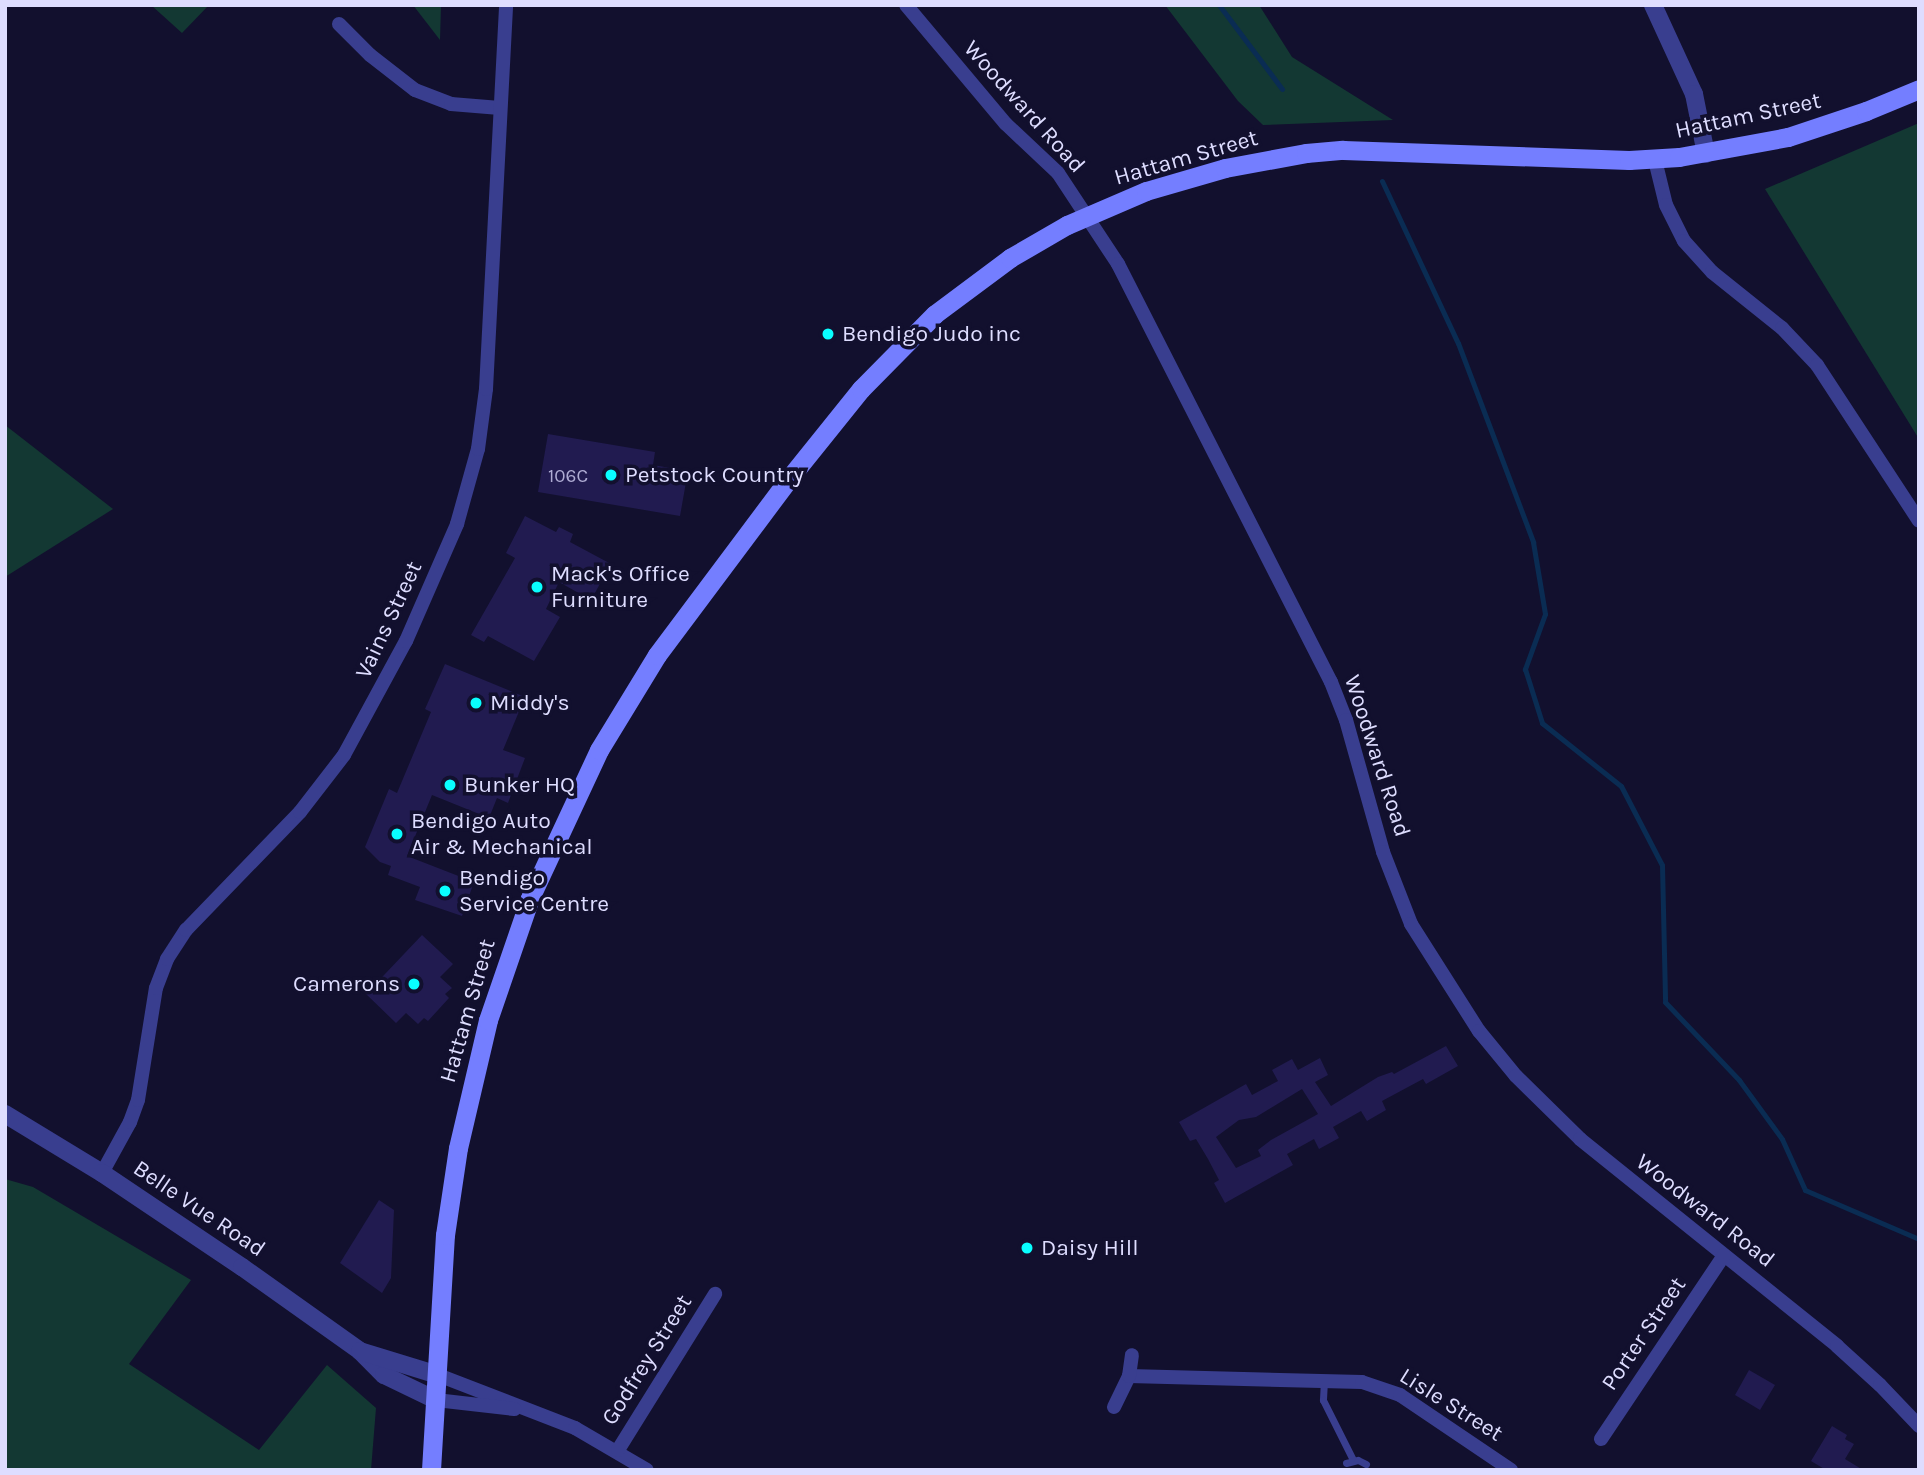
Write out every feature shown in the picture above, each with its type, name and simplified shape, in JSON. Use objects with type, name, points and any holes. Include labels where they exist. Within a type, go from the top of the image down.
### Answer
[{"type":"main road","name":"Hattam Street","points":[[431,1470],[445,1235],[474,1072],[499,982],[530,898],[605,740],[657,655],[708,584],[861,389],[935,314],[975,283],[1038,241],[1088,215],[1146,191],[1191,177],[1306,153],[1343,150],[1655,160],[1706,154],[1814,129],[1919,89]]},
{"type":"street","name":"Vains Street","points":[[102,1173],[130,1122],[138,1100],[156,988],[174,946],[208,905],[300,812],[344,755],[406,641],[457,524],[478,449],[486,389],[506,5]]},
{"type":"street","name":"Woodward Road","points":[[906,5],[996,114],[1058,173],[1118,264],[1331,682],[1346,720],[1383,852],[1410,925],[1479,1031],[1552,1113],[1615,1169],[1859,1364],[1919,1426]]},
{"type":"street","points":[[1653,5],[1694,94],[1706,154]]},
{"type":"street","points":[[339,24],[370,55],[415,90],[451,104],[500,108]]},
{"type":"street","points":[[1655,160],[1666,205],[1684,241],[1712,272],[1782,328],[1818,365],[1919,521]]},
{"type":"street","name":"Belle Vue Road","points":[[5,1114],[102,1173],[360,1351],[384,1375],[436,1400],[485,1408],[519,1409]]},
{"type":"street","name":"Porter Street","points":[[1601,1439],[1724,1255]]},
{"type":"street","name":"Godfrey Street","points":[[618,1450],[715,1293]]},
{"type":"street","name":"Belle Vue Road","points":[[360,1351],[490,1394],[519,1409],[575,1428],[618,1450],[648,1470]]},
{"type":"street","points":[[1114,1407],[1129,1376],[1132,1355]]},
{"type":"street","name":"Lisle Street","points":[[1129,1376],[1362,1381],[1400,1395],[1511,1470]]},
{"type":"lane","points":[[1324,1379],[1325,1405],[1350,1462],[1366,1464]]},
{"type":"green space","points":[[151,5],[209,5],[182,33]]},
{"type":"green space","points":[[413,5],[441,5],[440,40]]},
{"type":"green space","points":[[1165,5],[1259,5],[1292,57],[1393,120],[1263,125],[1238,101]]},
{"type":"green space","points":[[1919,123],[1919,439],[1765,189]]},
{"type":"green space","points":[[5,425],[113,509],[5,577]]},
{"type":"green space","points":[[5,1179],[33,1187],[191,1280],[129,1364],[259,1450],[327,1365],[376,1408],[371,1470],[5,1470]]},
{"type":"building","points":[[548,434],[655,452],[653,465],[688,471],[680,516],[538,492]]},
{"type":"building","points":[[525,516],[556,532],[559,527],[573,534],[570,542],[611,564],[591,600],[559,582],[546,609],[560,617],[534,661],[488,636],[484,642],[471,635],[515,558],[506,553]]},
{"type":"building","points":[[445,664],[525,697],[503,750],[525,758],[508,803],[497,798],[489,818],[432,795],[407,856],[474,882],[462,916],[415,900],[420,887],[388,875],[391,866],[380,862],[365,847],[389,789],[397,793],[431,712],[425,709]]},
{"type":"building","points":[[422,935],[453,964],[440,977],[452,988],[445,994],[449,998],[428,1021],[424,1018],[418,1024],[406,1013],[396,1023],[366,994]]},
{"type":"building","points":[[1446,1046],[1458,1066],[1426,1084],[1423,1079],[1382,1101],[1386,1110],[1367,1121],[1361,1111],[1333,1127],[1339,1138],[1319,1149],[1314,1139],[1287,1154],[1293,1165],[1225,1203],[1214,1183],[1219,1180],[1208,1159],[1196,1139],[1190,1141],[1179,1122],[1246,1084],[1252,1095],[1278,1081],[1272,1070],[1292,1059],[1298,1070],[1320,1058],[1328,1075],[1315,1082],[1331,1106],[1378,1077],[1392,1072],[1394,1074]],"holes":[[[1302,1089],[1318,1114],[1271,1140],[1258,1150],[1261,1156],[1236,1168],[1216,1137],[1239,1120],[1256,1117]]]},
{"type":"building","points":[[379,1200],[394,1210],[391,1278],[382,1293],[340,1263]]},
{"type":"building","points":[[1749,1370],[1775,1385],[1760,1410],[1735,1395]]},
{"type":"building","points":[[1832,1426],[1847,1435],[1845,1439],[1854,1444],[1845,1459],[1863,1470],[1826,1470],[1811,1461]]},
{"type":"waterway","points":[[1219,5],[1282,89]]},
{"type":"waterway","points":[[1382,181],[1458,343],[1533,542],[1545,614],[1525,669],[1542,723],[1621,786],[1662,865],[1665,1002],[1739,1080],[1782,1139],[1805,1190],[1919,1239]]},
{"type":"place","name":"Bendigo Judo inc","points":[[828,334]]},
{"type":"place","name":"Petstock Country","points":[[611,475]]},
{"type":"place","name":"Mack's Office Furniture","points":[[537,587]]},
{"type":"place","name":"Middy's","points":[[476,703]]},
{"type":"place","name":"Bunker HQ","points":[[450,785]]},
{"type":"place","name":"Bendigo Auto Air & Mechanical","points":[[397,834]]},
{"type":"place","name":"Bendigo Service Centre","points":[[445,891]]},
{"type":"place","name":"Camerons","points":[[414,984]]},
{"type":"place","name":"Daisy Hill","points":[[1027,1248]]}]
